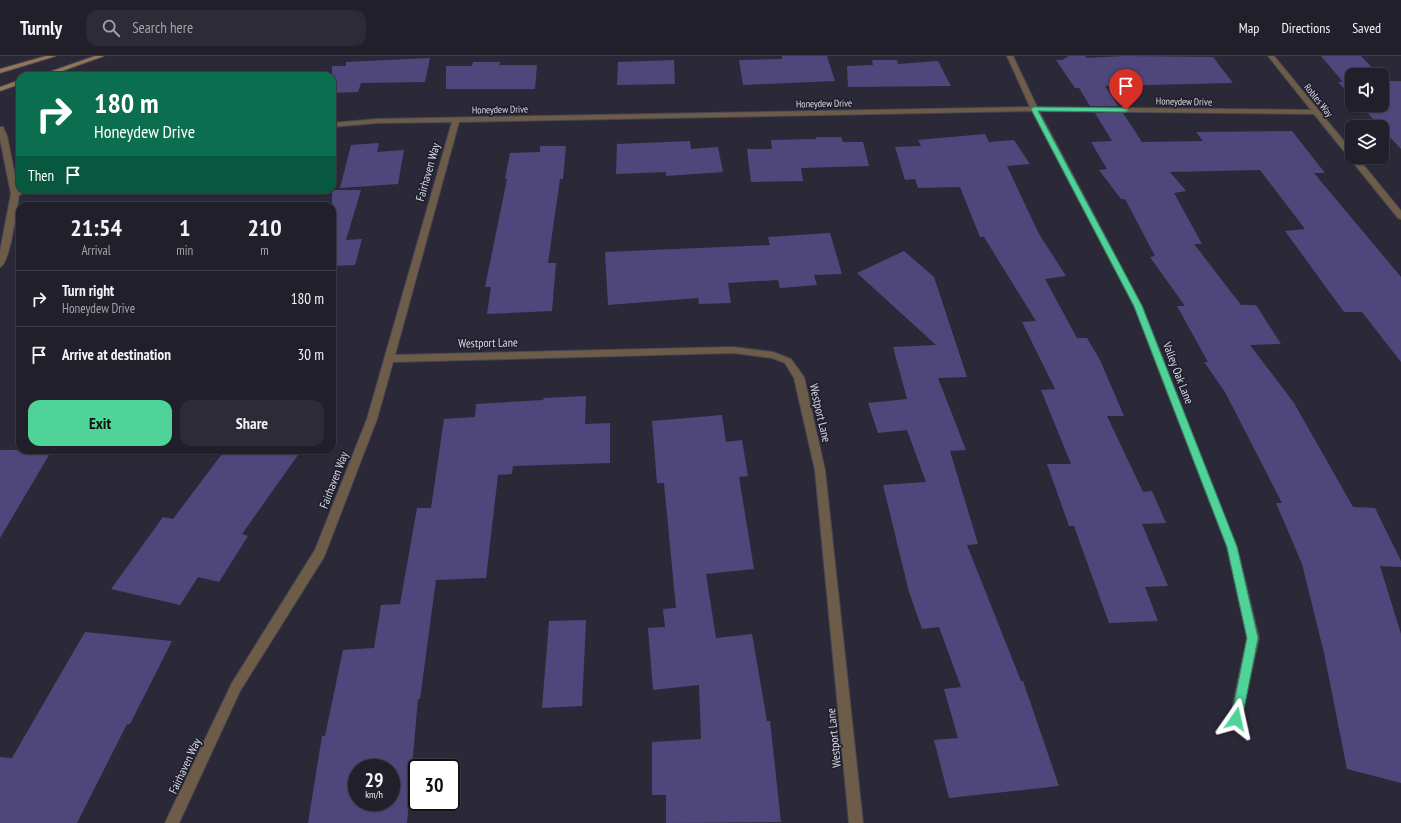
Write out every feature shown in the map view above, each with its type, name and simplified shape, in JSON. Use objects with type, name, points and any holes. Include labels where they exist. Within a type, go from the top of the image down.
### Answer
[{"type":"main road","points":[[0,71],[53,56]]},
{"type":"main road","points":[[53,72],[101,56]]},
{"type":"main road","points":[[0,89],[16,83]]},
{"type":"street","name":"Valley Oak Lane","points":[[1010,56],[1034,109],[1138,306],[1232,547],[1253,638],[1236,719]]},
{"type":"street","name":"Robles Way","points":[[1271,56],[1345,147]]},
{"type":"street","name":"Honeydew Drive","points":[[336,125],[377,121],[1034,109],[1316,112]]},
{"type":"street","name":"Fairhaven Way","points":[[172,823],[236,687],[320,553],[372,419],[456,120]]},
{"type":"street","points":[[0,129],[3,136],[15,194],[6,245],[0,264]]},
{"type":"street","name":"Robles Way","points":[[1359,164],[1401,216]]},
{"type":"street","name":"Westport Lane","points":[[389,359],[734,350],[773,355],[788,361],[799,377],[820,470],[856,823]]},
{"type":"building","points":[[782,56],[827,56],[835,81],[743,85],[739,60],[782,59]]},
{"type":"building","points":[[1069,56],[1085,56],[1087,58],[1124,56],[1213,57],[1233,83],[1105,86],[1118,106],[1090,106],[1079,88],[1075,88],[1056,60],[1062,60]]},
{"type":"building","points":[[1321,56],[1361,56],[1372,68],[1345,68],[1345,90],[1338,82],[1343,82]]},
{"type":"building","points":[[430,58],[425,82],[361,83],[358,92],[336,93],[336,72],[332,72],[332,66],[346,66],[346,62]]},
{"type":"building","points":[[674,60],[675,84],[617,85],[618,62]]},
{"type":"building","points":[[872,60],[897,60],[898,64],[938,61],[951,86],[848,87],[847,66],[873,65]]},
{"type":"building","points":[[473,62],[500,62],[499,65],[537,65],[535,89],[446,89],[446,66],[472,66]]},
{"type":"building","points":[[1389,81],[1401,81],[1401,149],[1389,136],[1389,120],[1374,120],[1367,112],[1389,112]]},
{"type":"building","points":[[1095,113],[1123,113],[1142,142],[1203,141],[1196,132],[1292,131],[1325,173],[1314,173],[1401,277],[1401,362],[1362,312],[1344,312],[1285,231],[1305,229],[1260,170],[1170,172],[1186,191],[1174,193],[1202,244],[1194,244],[1241,305],[1256,305],[1281,344],[1250,345],[1294,403],[1353,507],[1375,508],[1401,561],[1401,567],[1380,566],[1401,634],[1401,783],[1347,769],[1324,653],[1302,564],[1276,503],[1282,503],[1225,392],[1204,362],[1208,362],[1177,306],[1185,306],[1150,257],[1155,256],[1125,199],[1121,199],[1099,170],[1107,169],[1091,142],[1112,141]]},
{"type":"building","points":[[985,134],[989,142],[1014,140],[1030,164],[1007,166],[1039,234],[1066,276],[1045,279],[1077,338],[1087,338],[1100,360],[1124,416],[1107,416],[1143,492],[1152,491],[1166,523],[1142,524],[1168,586],[1145,587],[1158,621],[1109,623],[1074,526],[1069,526],[1047,464],[1071,464],[1041,390],[1055,389],[1022,322],[1036,321],[984,237],[980,237],[960,187],[918,188],[915,179],[905,180],[895,147],[921,146],[918,140]]},
{"type":"building","points":[[816,137],[841,137],[843,142],[863,142],[869,166],[801,168],[803,181],[751,182],[747,149],[772,149],[771,140],[816,139]]},
{"type":"building","points":[[690,141],[691,149],[718,147],[723,172],[666,176],[666,172],[616,174],[617,144]]},
{"type":"building","points":[[379,143],[377,152],[404,150],[398,184],[340,188],[351,145]]},
{"type":"building","points":[[540,146],[566,146],[563,179],[560,179],[548,263],[556,263],[552,311],[487,314],[491,287],[485,287],[507,179],[505,179],[510,153],[540,152]]},
{"type":"building","points":[[336,190],[361,190],[346,240],[362,239],[355,265],[336,266],[336,202],[332,202],[332,194],[336,194]]},
{"type":"building","points":[[830,233],[842,274],[814,275],[817,285],[780,288],[778,280],[728,283],[731,303],[699,304],[698,298],[608,305],[605,252],[770,245],[768,237]]},
{"type":"building","points":[[904,251],[934,277],[967,377],[938,378],[966,450],[950,451],[978,544],[967,545],[1021,681],[1023,681],[1059,786],[949,798],[934,740],[958,738],[944,689],[961,687],[939,627],[922,629],[909,592],[883,485],[926,482],[907,430],[878,433],[868,403],[907,399],[893,347],[936,345],[857,273]]},
{"type":"building","points":[[586,396],[585,424],[610,423],[610,463],[513,466],[512,474],[498,475],[486,578],[436,580],[420,699],[418,699],[413,759],[408,759],[407,823],[308,823],[322,736],[325,736],[343,650],[374,648],[381,605],[400,604],[417,508],[431,508],[444,419],[475,417],[476,404],[543,400],[544,398]]},
{"type":"building","points":[[722,415],[726,442],[742,440],[748,476],[739,477],[754,569],[706,574],[716,638],[752,634],[767,721],[770,721],[781,822],[666,823],[666,795],[652,795],[652,742],[701,739],[699,685],[653,690],[648,628],[665,627],[663,609],[676,608],[664,483],[657,483],[652,421]]},
{"type":"building","points":[[0,450],[16,450],[16,454],[50,454],[0,538]]},
{"type":"building","points":[[222,454],[298,455],[242,534],[248,536],[219,582],[198,577],[180,605],[111,589],[163,517],[173,519]]},
{"type":"building","points":[[586,620],[582,706],[542,708],[549,621]]},
{"type":"building","points":[[85,632],[172,641],[130,724],[127,724],[77,823],[0,823],[0,757],[12,758]]},
{"type":"route","points":[[1126,110],[1034,109],[1138,306],[1232,547],[1253,638],[1236,719]]}]
